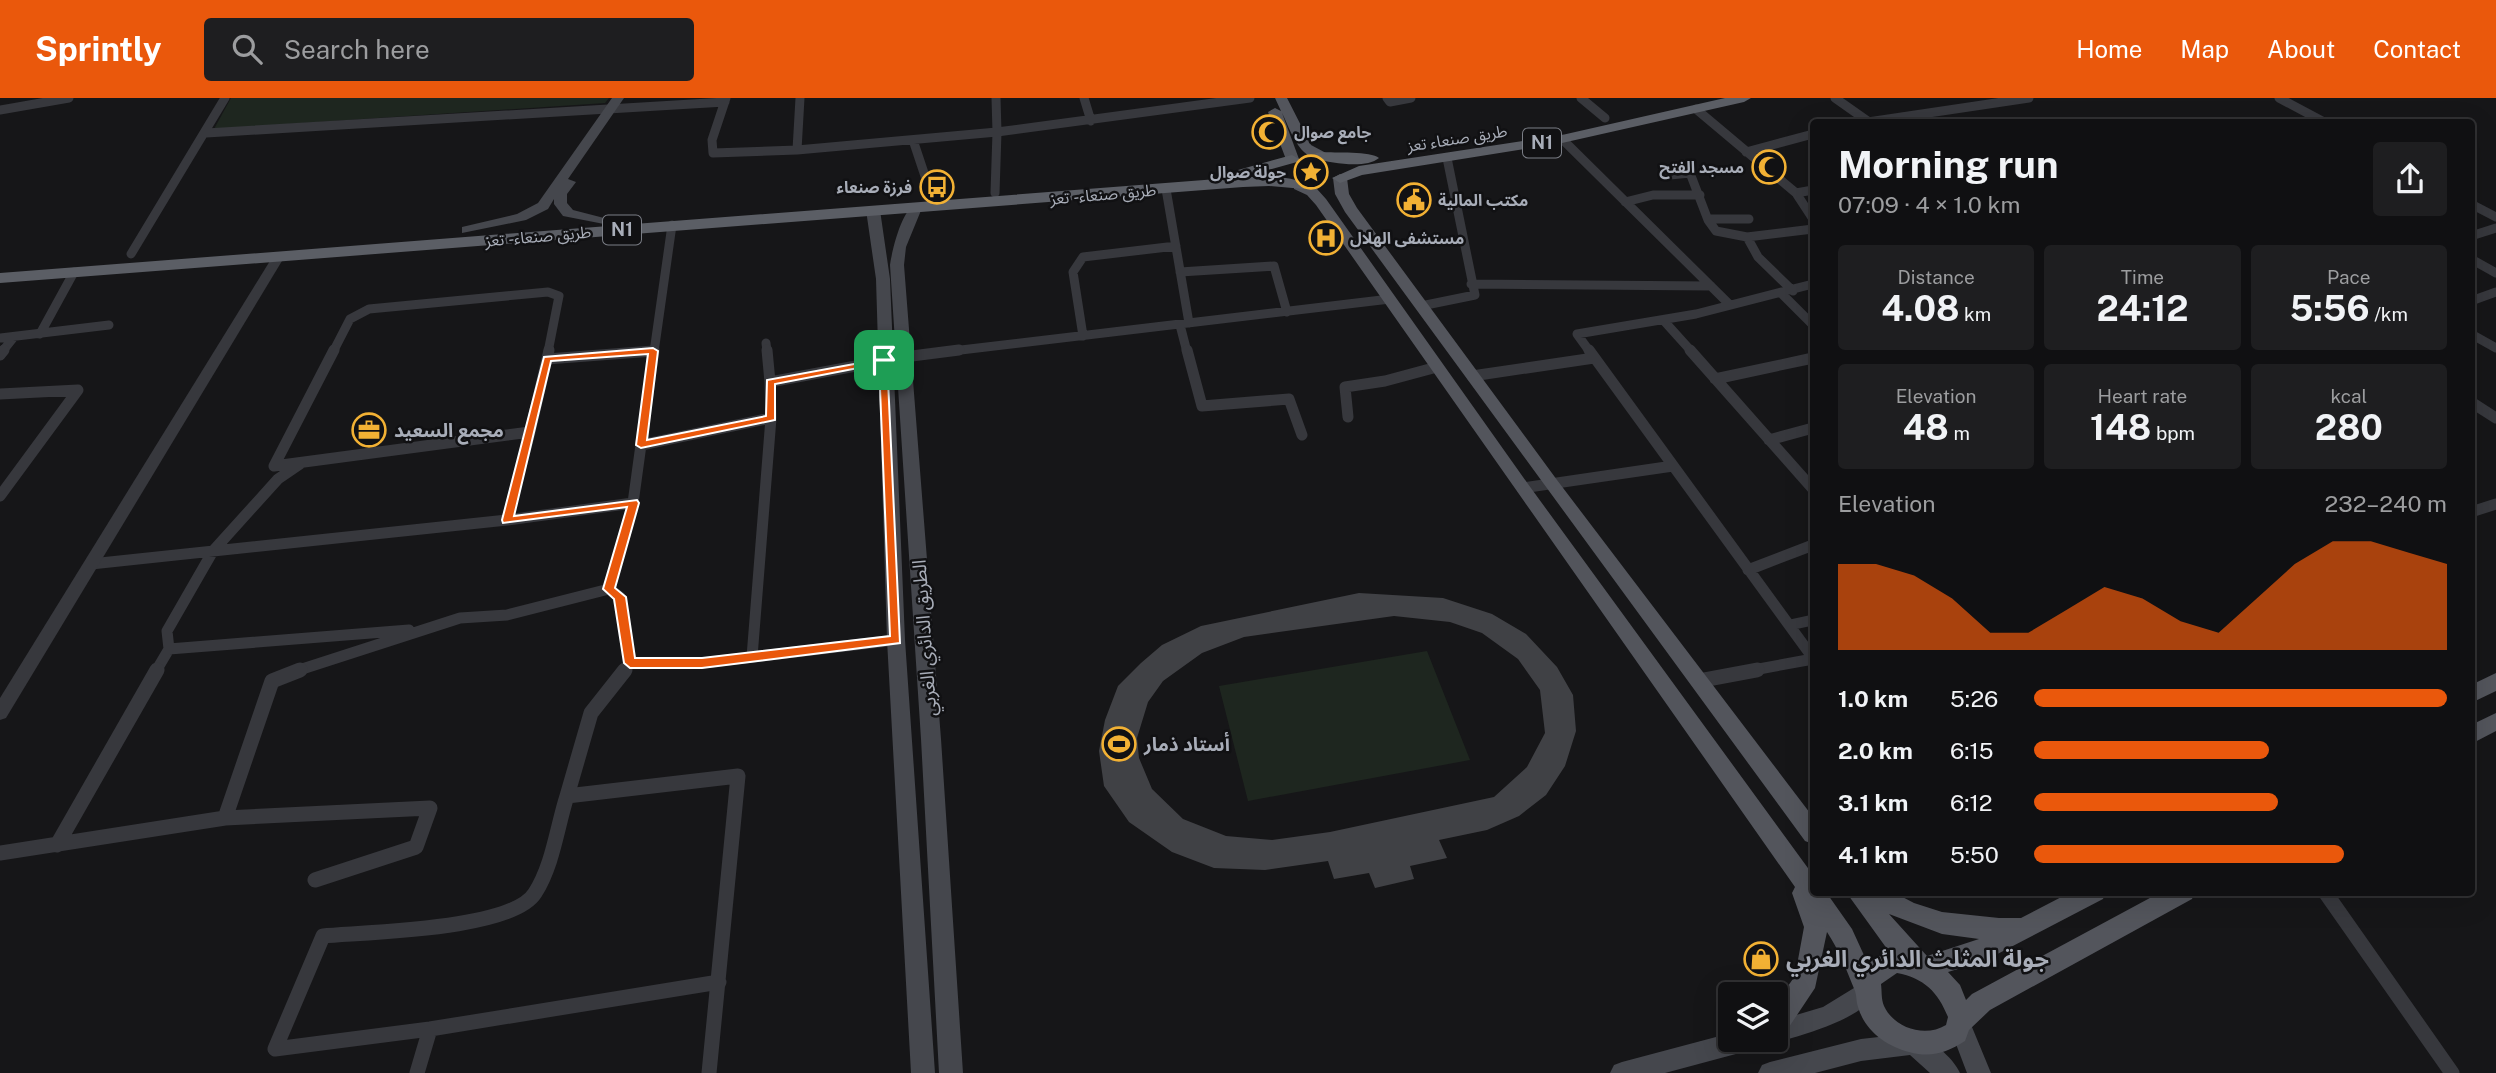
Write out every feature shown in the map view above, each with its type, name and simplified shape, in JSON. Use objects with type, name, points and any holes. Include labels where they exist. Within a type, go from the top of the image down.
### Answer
[{"type":"highway","name":"طريق صنعاء تعز","points":[[1242,178],[1292,159],[1321,156],[1362,159],[1435,151],[1605,118],[1744,98]]},
{"type":"highway","name":"طريق صنعاء تعز","points":[[1242,178],[1318,187],[1359,171],[1562,139],[1697,103]]},
{"type":"highway","points":[[1321,156],[1341,167],[1340,178]]},
{"type":"highway","points":[[1292,159],[1282,168],[1282,173],[1284,178],[1299,186]]},
{"type":"highway","name":"طريق صنعاء - تعز","points":[[0,278],[916,208],[995,193],[1242,178]]},
{"type":"highway","name":"طريق صنعاء - تعز","points":[[0,264],[599,221],[674,213],[932,197],[961,200],[1166,189],[1242,178]]},
{"type":"main road","points":[[1273,98],[1272,106],[1292,159]]},
{"type":"main road","points":[[1281,98],[1305,147],[1321,156]]},
{"type":"main road","points":[[599,221],[568,213],[560,204],[562,194],[618,103]]},
{"type":"main road","points":[[467,230],[521,217],[543,206],[618,103]]},
{"type":"main road","points":[[1340,178],[1342,194],[1350,209],[1551,484],[1810,830]]},
{"type":"main road","points":[[1299,186],[1312,192],[1321,202],[1810,890]]},
{"type":"main road","name":"الطريق الدائري الغربي","points":[[916,208],[899,247],[897,265],[951,1073]]},
{"type":"main road","name":"الطريق الدائري الغربي","points":[[873,210],[883,278],[896,640],[923,1073]]},
{"type":"main road","points":[[2475,693],[2496,681]]},
{"type":"main road","points":[[2475,733],[2496,721]]},
{"type":"main road","points":[[1788,1007],[1805,981],[1816,927],[1795,869]]},
{"type":"main road","points":[[1814,896],[1844,937],[1867,990]]},
{"type":"main road","points":[[1860,896],[1899,945],[1947,986],[1959,1011],[1959,1023],[1979,1073]]},
{"type":"main road","points":[[1879,896],[1915,915],[1956,926],[1997,930],[2033,925]]},
{"type":"main road","points":[[1948,1073],[1914,1044],[1899,1038],[1875,1016],[1868,1003],[1869,979],[1885,965],[1910,964],[1923,968],[1975,953],[2087,896]]},
{"type":"main road","points":[[1778,1071],[1861,1050],[1944,1043],[1954,1035],[1959,1023],[1981,1002],[2177,896]]},
{"type":"main road","points":[[1788,1028],[1829,1016],[1867,990]]},
{"type":"main road","points":[[1622,1073],[1718,1048]]},
{"type":"main road","points":[[1778,1071],[1814,1073]]},
{"type":"street","points":[[0,110],[69,98]]},
{"type":"street","points":[[131,254],[225,98]]},
{"type":"street","points":[[797,150],[800,98]]},
{"type":"street","points":[[995,193],[996,98]]},
{"type":"street","points":[[1084,98],[1091,121]]},
{"type":"street","points":[[1164,98],[1167,110]]},
{"type":"street","points":[[206,133],[618,103],[726,100],[712,140],[713,153],[797,150],[997,132],[1250,98]]},
{"type":"street","points":[[1387,98],[1390,102],[1410,98]]},
{"type":"street","points":[[1581,98],[1605,118]]},
{"type":"street","points":[[1835,98],[1865,119]]},
{"type":"street","points":[[1886,119],[1986,101],[2029,98]]},
{"type":"street","points":[[2279,98],[2318,119]]},
{"type":"street","points":[[1697,103],[1746,152],[1796,193],[1810,214]]},
{"type":"street","points":[[1746,152],[1810,135]]},
{"type":"street","points":[[1562,139],[1730,305]]},
{"type":"street","points":[[913,140],[932,197]]},
{"type":"street","points":[[1421,306],[1475,295],[1447,158]]},
{"type":"street","points":[[1670,175],[1689,172],[1708,219],[1716,231],[1729,236],[1747,237],[1810,229]]},
{"type":"street","points":[[1166,189],[1180,272],[1184,324],[1202,406],[1289,399],[1302,435]]},
{"type":"street","points":[[1796,193],[1810,191]]},
{"type":"street","points":[[1625,202],[1653,195],[1700,195]]},
{"type":"street","points":[[2475,206],[2496,217]]},
{"type":"street","points":[[1708,219],[1749,219]]},
{"type":"street","points":[[609,589],[634,503],[672,225]]},
{"type":"street","points":[[2475,235],[2496,228]]},
{"type":"street","points":[[1747,237],[1758,257],[1810,321]]},
{"type":"street","points":[[1083,336],[1073,272],[1083,257],[1176,246]]},
{"type":"street","points":[[0,713],[279,256]]},
{"type":"street","points":[[2475,261],[2496,273]]},
{"type":"street","points":[[1180,272],[1274,266],[1287,312]]},
{"type":"street","points":[[40,334],[74,272]]},
{"type":"street","points":[[1471,284],[1711,286]]},
{"type":"street","points":[[1810,285],[1665,322],[1577,334],[1810,655]]},
{"type":"street","points":[[507,520],[530,432],[547,359],[559,296],[548,292],[369,309],[350,319],[274,466],[530,432]]},
{"type":"street","points":[[2475,300],[2496,292]]},
{"type":"street","points":[[771,382],[904,357],[1390,299]]},
{"type":"street","points":[[1665,322],[1810,486]]},
{"type":"street","points":[[0,338],[109,325]]},
{"type":"street","points":[[2475,336],[2496,348]]},
{"type":"street","points":[[0,355],[14,337]]},
{"type":"street","points":[[752,657],[771,418],[771,382],[766,342]]},
{"type":"street","points":[[547,359],[653,351]]},
{"type":"street","points":[[1472,376],[1594,358]]},
{"type":"street","points":[[1715,379],[1810,359]]},
{"type":"street","points":[[1348,417],[1345,387],[1385,381],[1437,367]]},
{"type":"street","points":[[0,394],[78,390],[0,496]]},
{"type":"street","points":[[2475,405],[2496,418]]},
{"type":"street","points":[[641,445],[771,418]]},
{"type":"street","points":[[1769,440],[1810,429]]},
{"type":"street","points":[[57,845],[169,649],[167,631],[213,551],[278,479],[303,462]]},
{"type":"street","points":[[1522,488],[1673,466]]},
{"type":"street","points":[[91,564],[507,520],[634,503]]},
{"type":"street","points":[[2475,512],[2496,504]]},
{"type":"street","points":[[1748,570],[1810,546]]},
{"type":"street","points":[[225,818],[272,681],[318,662],[460,618],[507,615],[609,589]]},
{"type":"street","points":[[609,589],[620,597],[630,663],[591,713],[545,873],[530,901],[500,913],[456,924],[324,936],[275,1049],[430,1029],[719,982]]},
{"type":"street","points":[[1790,625],[1810,621]]},
{"type":"street","points":[[169,649],[379,631],[423,630]]},
{"type":"street","points":[[630,663],[702,663],[896,640]]},
{"type":"street","points":[[1698,681],[1810,660]]},
{"type":"street","points":[[567,796],[738,776],[709,1073]]},
{"type":"street","points":[[0,853],[225,818],[430,808],[415,847],[315,880]]},
{"type":"street","points":[[2328,896],[2452,1073]]},
{"type":"street","points":[[417,1073],[430,1029]]},
{"type":"shaded area","points":[[231,98],[609,98],[605,103],[214,129]]},
{"type":"shaded area","points":[[1427,651],[1470,760],[1248,801],[1219,686]]},
{"type":"building","name":"أستاد ذمار","points":[[1359,593],[1443,598],[1492,614],[1526,634],[1557,667],[1573,695],[1576,731],[1565,766],[1546,795],[1519,816],[1487,830],[1439,840],[1447,858],[1410,866],[1414,879],[1375,888],[1369,873],[1334,879],[1328,861],[1265,870],[1214,868],[1172,852],[1129,822],[1104,786],[1099,751],[1105,720],[1118,686],[1162,645],[1201,626]],"holes":[[[1394,616],[1450,622],[1482,633],[1518,659],[1540,690],[1545,733],[1527,767],[1494,797],[1330,832],[1272,840],[1226,836],[1183,819],[1152,789],[1139,758],[1137,738],[1148,702],[1163,681],[1202,653],[1244,637]]]},
{"type":"place","name":"جامع صوال","points":[[1269,132]]},
{"type":"place","name":"مسجد الفتح","points":[[1769,167]]},
{"type":"place","name":"جولة صوال","points":[[1311,172]]},
{"type":"place","name":"فرزة صنعاء","points":[[937,187]]},
{"type":"place","name":"مكتب المالية","points":[[1414,200]]},
{"type":"place","name":"مستشفى الهلال","points":[[1326,238]]},
{"type":"place","name":"مجمع السعيد","points":[[369,430]]},
{"type":"place","name":"أستاد ذمار","points":[[1119,744]]},
{"type":"place","name":"جولة المثلث الدائري الغربي","points":[[1761,959]]},
{"type":"route","points":[[653,351],[641,445],[771,418],[771,382],[884,360],[896,640],[702,663],[630,663],[620,597],[609,589],[634,503],[507,520],[547,359],[653,351]]}]
